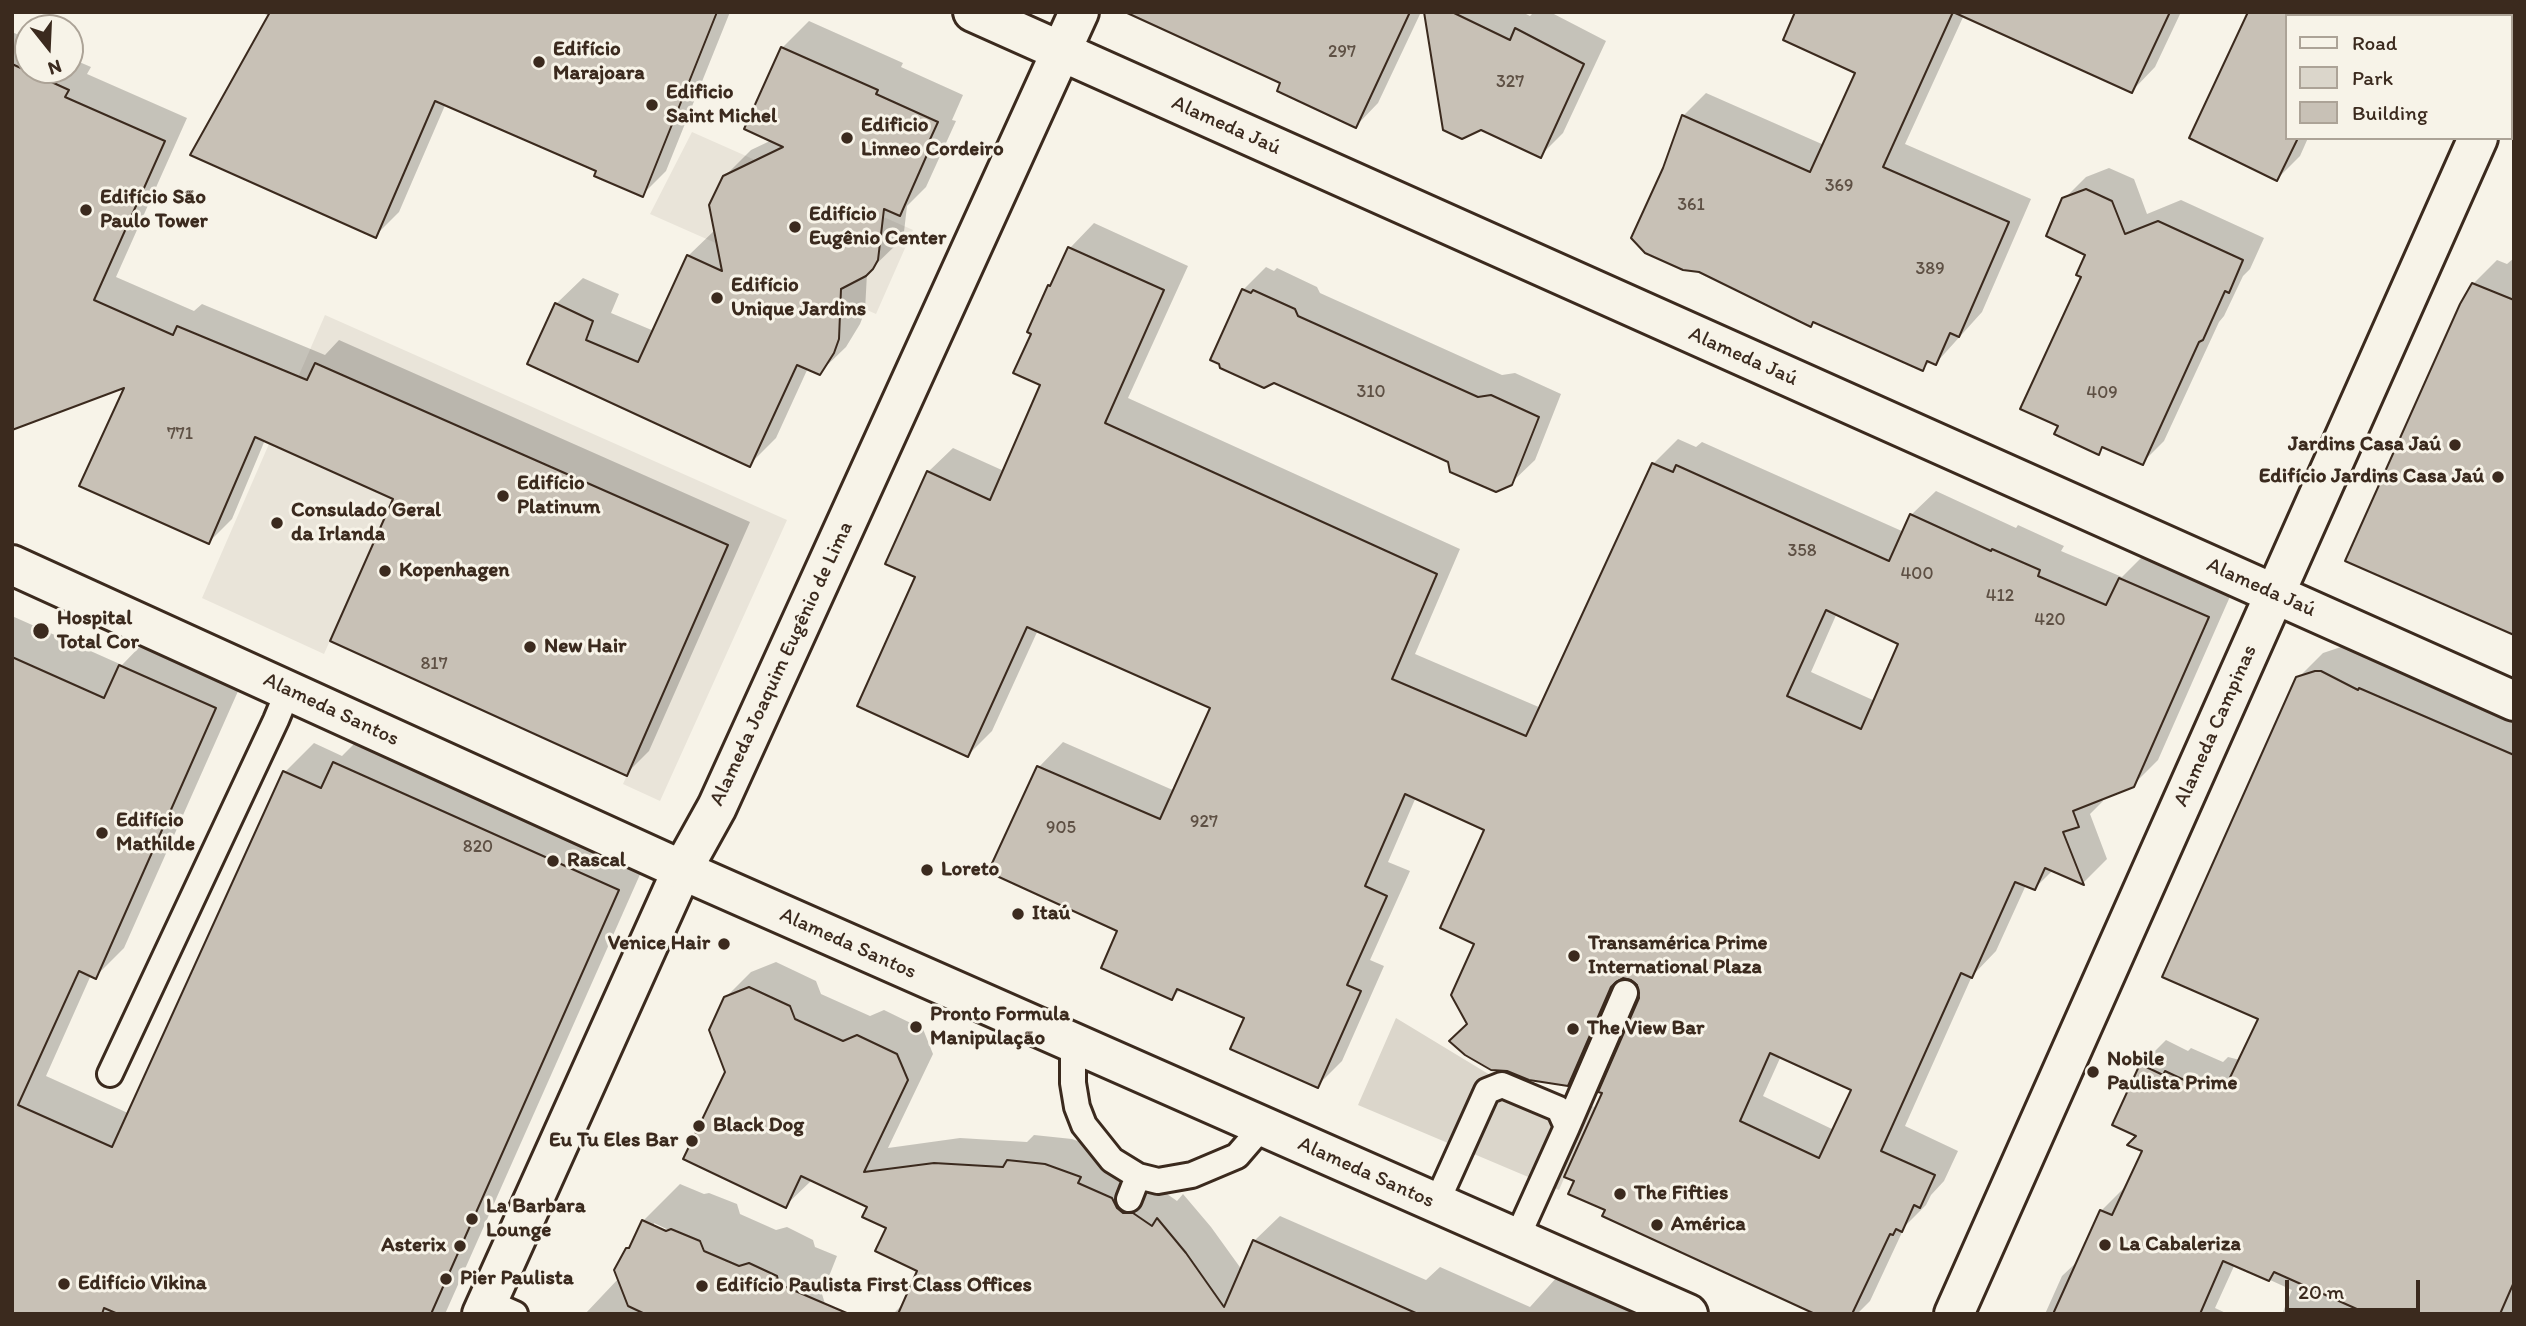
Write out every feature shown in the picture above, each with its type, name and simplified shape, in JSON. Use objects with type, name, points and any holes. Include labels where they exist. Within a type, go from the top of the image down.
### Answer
[{"type":"street","name":"Alameda Jaú","points":[[973,12],[2514,701]]},
{"type":"street","name":"Alameda Joaquim Eugênio de Lima","points":[[495,1310],[682,870],[717,807],[1079,12]]},
{"type":"street","name":"Alameda Campinas","points":[[1955,1314],[2477,140]]},
{"type":"street","name":"Alameda Santos","points":[[12,565],[682,870],[1688,1314]]},
{"type":"lane","points":[[110,1074],[271,733],[288,691]]},
{"type":"lane","points":[[1517,1240],[1625,993]]},
{"type":"lane","points":[[1073,1043],[1073,1083],[1077,1107],[1084,1125],[1133,1188],[1192,1175],[1237,1156],[1262,1127]]},
{"type":"lane","points":[[1436,1204],[1487,1091],[1502,1085],[1559,1110],[1567,1127]]},
{"type":"shaded area","points":[[692,132],[913,230],[876,314],[650,214]]},
{"type":"shaded area","points":[[325,315],[787,520],[660,801],[623,784],[685,647],[387,513],[324,654],[202,598]]},
{"type":"green space","points":[[1396,1018],[1495,1078],[1595,1107],[1559,1190],[1358,1105]]},
{"type":"building","points":[[270,12],[717,12],[643,197],[594,176],[596,171],[435,101],[376,238],[190,155]]},
{"type":"building","points":[[1125,12],[1410,12],[1356,128],[1277,91],[1280,83]]},
{"type":"building","points":[[1424,12],[1452,12],[1510,40],[1515,28],[1584,64],[1541,158],[1481,130],[1462,139],[1443,130]]},
{"type":"building","points":[[1795,12],[1953,12],[1883,167],[2009,222],[1959,337],[1950,333],[1936,365],[1927,361],[1923,371],[1813,322],[1811,327],[1699,272],[1683,270],[1645,253],[1631,238],[1663,168],[1682,115],[1810,172],[1855,73],[1783,40]]},
{"type":"building","points":[[1953,12],[2170,12],[2132,93]]},
{"type":"building","points":[[2248,12],[2286,12],[2284,140],[2297,140],[2277,181],[2189,138]]},
{"type":"building","points":[[781,47],[878,90],[876,94],[938,122],[927,146],[930,148],[900,216],[884,209],[878,260],[873,269],[866,276],[841,289],[839,339],[834,353],[820,375],[797,365],[750,467],[527,364],[555,303],[593,321],[586,340],[638,362],[687,255],[722,271],[709,205],[723,176],[783,147],[744,129]]},
{"type":"building","points":[[12,64],[14,84],[56,84],[69,90],[65,97],[165,141],[94,300],[173,335],[177,326],[307,380],[315,363],[728,545],[627,776],[330,641],[393,499],[255,437],[209,544],[79,486],[124,388],[12,430]]},
{"type":"building","points":[[2086,189],[2112,201],[2125,234],[2158,221],[2243,260],[2229,293],[2225,291],[2203,340],[2199,342],[2143,465],[2102,447],[2099,455],[2054,434],[2058,426],[2020,409],[2081,277],[2076,275],[2085,255],[2046,236],[2062,198]]},
{"type":"building","points":[[1068,247],[1164,290],[1105,423],[1437,574],[1392,679],[1526,736],[1652,463],[1673,472],[1676,465],[1889,561],[1910,514],[2040,570],[2038,576],[2106,605],[2119,578],[2209,617],[2134,787],[2073,811],[2079,827],[2063,832],[2084,885],[2045,868],[2035,890],[2015,882],[1972,978],[1961,973],[1881,1151],[1935,1175],[1920,1208],[1914,1205],[1902,1232],[1896,1229],[1893,1235],[1890,1234],[1852,1314],[1815,1314],[1602,1216],[1605,1210],[1568,1194],[1574,1181],[1564,1177],[1602,1093],[1598,1092],[1639,998],[1637,985],[1631,980],[1623,978],[1611,987],[1568,1086],[1529,1080],[1507,1071],[1491,1070],[1465,1055],[1449,1041],[1467,1024],[1451,995],[1474,944],[1440,928],[1484,830],[1405,794],[1365,886],[1387,896],[1347,985],[1361,991],[1318,1088],[1230,1049],[1244,1018],[1177,989],[1172,1000],[1101,968],[1117,931],[988,872],[1037,766],[1160,819],[1210,708],[1027,627],[968,757],[857,706],[915,577],[885,564],[927,471],[990,500],[1040,385],[1013,373],[1031,334],[1027,332],[1048,285],[1050,286]],"holes":[[[1826,610],[1898,644],[1861,729],[1787,696]],[[1770,1053],[1851,1090],[1819,1158],[1740,1121]]]},
{"type":"building","name":"Jardins Casa Jaú","points":[[2472,283],[2514,300],[2514,635],[2345,561],[2460,304]]},
{"type":"building","points":[[1242,289],[1251,293],[1253,290],[1295,309],[1298,316],[1478,397],[1491,395],[1539,417],[1512,485],[1496,492],[1450,472],[1448,462],[1350,417],[1274,383],[1264,388],[1220,368],[1219,364],[1210,360]]},
{"type":"building","points":[[12,657],[104,698],[119,665],[216,708],[96,979],[79,971],[18,1105],[112,1147],[283,771],[321,788],[333,762],[619,890],[431,1314],[118,1314],[104,1308],[102,1314],[12,1314]]},
{"type":"building","points":[[2321,671],[2358,690],[2359,688],[2514,755],[2514,1282],[2500,1314],[2368,1314],[2274,1272],[2269,1281],[2223,1261],[2200,1314],[2053,1314],[2100,1210],[2112,1215],[2142,1151],[2127,1145],[2136,1136],[2112,1125],[2140,1064],[2163,1075],[2165,1071],[2199,1087],[2202,1081],[2225,1088],[2258,1019],[2162,977],[2296,677]]},
{"type":"building","points":[[749,987],[790,1006],[795,1019],[843,1041],[857,1035],[897,1054],[908,1080],[864,1172],[934,1163],[1003,1167],[1007,1160],[1045,1164],[1081,1177],[1078,1183],[1112,1198],[1123,1213],[1133,1213],[1152,1226],[1157,1218],[1186,1253],[1224,1307],[1253,1240],[1418,1314],[898,1314],[917,1271],[875,1251],[886,1228],[862,1217],[867,1207],[801,1176],[786,1208],[683,1159],[725,1072],[709,1030],[724,997]]},
{"type":"building","points":[[642,1220],[666,1231],[671,1229],[700,1241],[704,1251],[739,1266],[749,1263],[777,1276],[779,1284],[849,1314],[645,1314],[628,1306],[614,1270],[626,1248],[629,1248]]},
{"type":"place","name":"Edifício Marajoara","points":[[539,62]]},
{"type":"place","name":"Edificio Saint Michel","points":[[652,105]]},
{"type":"place","name":"Edificio Linneo Cordeiro","points":[[847,138]]},
{"type":"place","name":"Edifício São Paulo Tower","points":[[86,210]]},
{"type":"place","name":"Edifício Eugênio Center","points":[[795,227]]},
{"type":"place","name":"Edifício Unique Jardins","points":[[717,298]]},
{"type":"place","name":"Jardins Casa Jaú","points":[[2455,445]]},
{"type":"place","name":"Edifício Jardins Casa Jaú","points":[[2498,477]]},
{"type":"place","name":"Edifício Platinum","points":[[503,496]]},
{"type":"place","name":"Consulado Geral da Irlanda","points":[[277,523]]},
{"type":"place","name":"Kopenhagen","points":[[385,571]]},
{"type":"place","name":"Hospital Total Cor","points":[[41,631]]},
{"type":"place","name":"New Hair","points":[[530,647]]},
{"type":"place","name":"Edifício Mathilde","points":[[102,833]]},
{"type":"place","name":"Rascal","points":[[553,861]]},
{"type":"place","name":"Loreto","points":[[927,870]]},
{"type":"place","name":"Itaú","points":[[1018,914]]},
{"type":"place","name":"Venice Hair","points":[[724,944]]},
{"type":"place","name":"Transamérica Prime International Plaza","points":[[1574,956]]},
{"type":"place","name":"Pronto Formula Manipulação","points":[[916,1027]]},
{"type":"place","name":"The View Bar","points":[[1573,1029]]},
{"type":"place","name":"Nobile Paulista Prime","points":[[2093,1072]]},
{"type":"place","name":"Black Dog","points":[[699,1126]]},
{"type":"place","name":"Eu Tu Eles Bar","points":[[692,1141]]},
{"type":"place","name":"The Fifties","points":[[1620,1194]]},
{"type":"place","name":"La Barbara Lounge","points":[[472,1219]]},
{"type":"place","name":"América","points":[[1657,1225]]},
{"type":"place","name":"La Cabaleriza","points":[[2105,1245]]},
{"type":"place","name":"Asterix","points":[[460,1246]]},
{"type":"place","name":"Pier Paulista","points":[[446,1279]]},
{"type":"place","name":"Edifício Vikina","points":[[64,1284]]},
{"type":"place","name":"Edifício Paulista First Class Offices","points":[[702,1286]]}]
